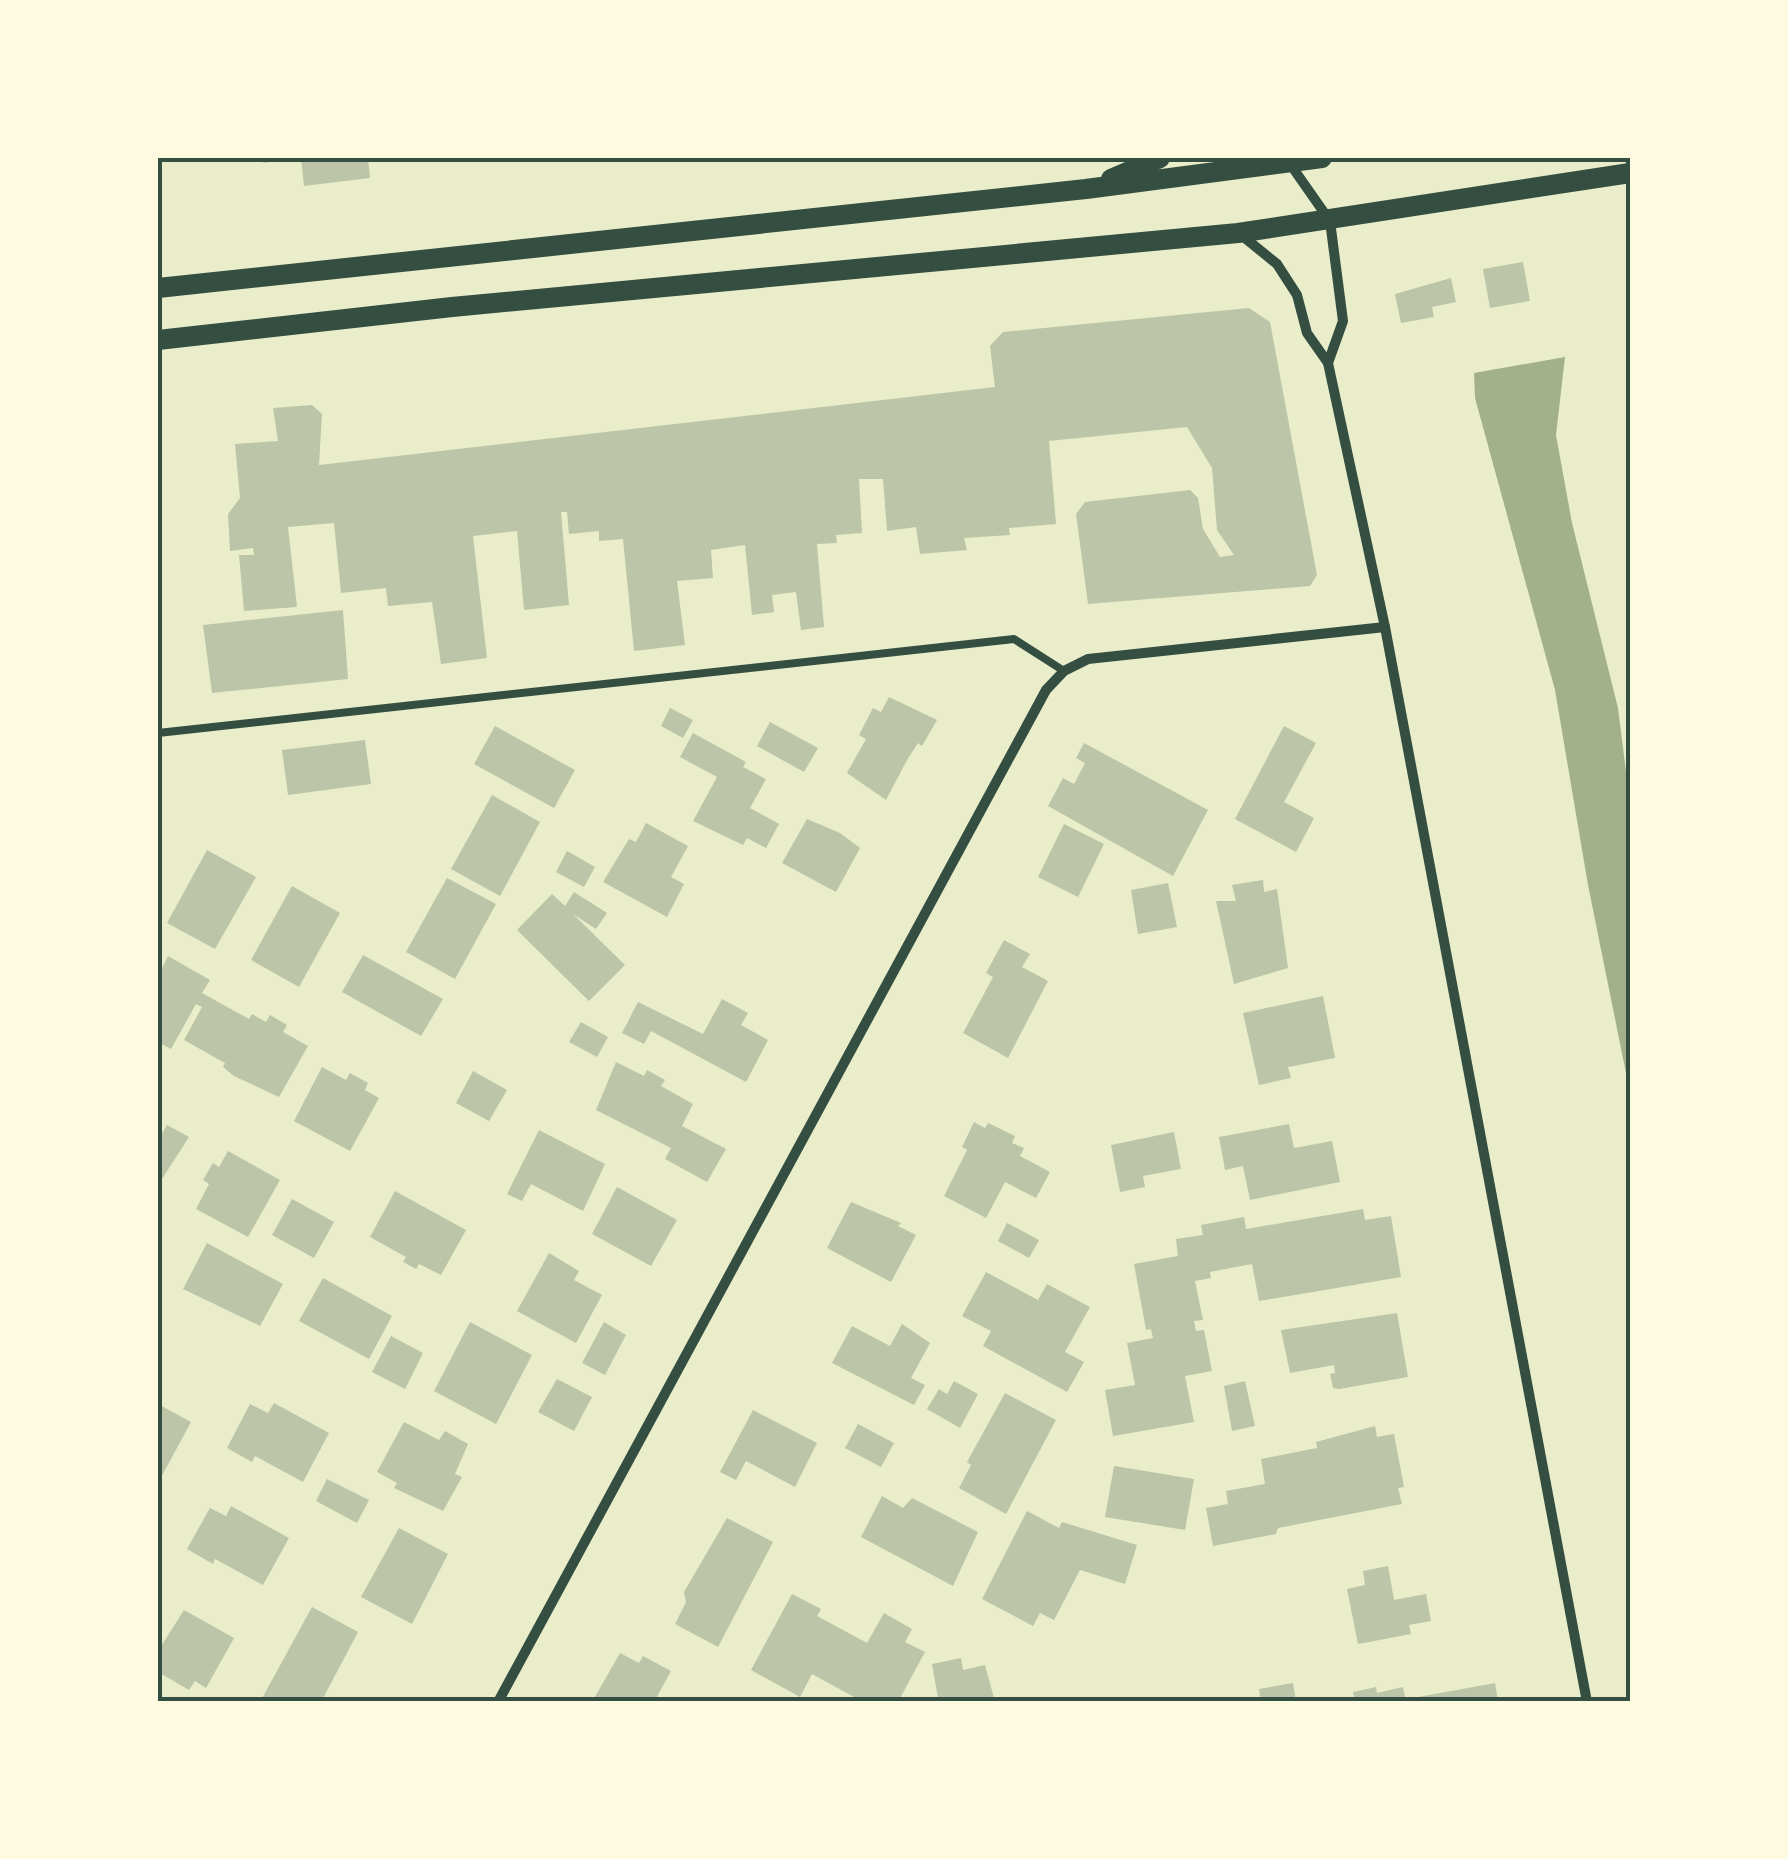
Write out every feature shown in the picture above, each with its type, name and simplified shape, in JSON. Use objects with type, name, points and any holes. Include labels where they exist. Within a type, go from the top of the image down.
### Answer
[{"type":"main road","points":[[1086,189],[1160,158]]},
{"type":"main road","points":[[158,288],[1086,189],[1322,158]]},
{"type":"main road","points":[[158,340],[452,307],[1238,233],[1630,173]]},
{"type":"street","points":[[1288,160],[1330,220],[1342,321],[1328,363]]},
{"type":"street","points":[[1238,233],[1277,264],[1296,295],[1306,333],[1328,363],[1385,627],[1588,1702]]},
{"type":"street","points":[[498,1702],[1029,717],[1064,671],[1088,659],[1385,627]]},
{"type":"lane","points":[[158,733],[1014,639],[1064,671]]},
{"type":"shaded area","points":[[1565,357],[1556,435],[1572,523],[1618,708],[1630,803],[1630,1093],[1588,885],[1555,690],[1475,398],[1474,373]]},
{"type":"building","points":[[243,158],[275,158],[266,163]]},
{"type":"building","points":[[301,158],[368,158],[370,178],[304,186]]},
{"type":"building","points":[[1523,262],[1530,301],[1490,308],[1483,269]]},
{"type":"building","points":[[1451,278],[1456,302],[1432,307],[1434,317],[1401,323],[1395,294]]},
{"type":"building","points":[[1249,308],[1270,322],[1317,575],[1310,586],[1088,604],[1076,514],[1085,502],[1190,490],[1198,498],[1203,529],[1220,557],[1234,555],[1217,530],[1212,468],[1187,427],[1049,441],[1056,524],[1009,528],[1010,535],[964,538],[967,550],[920,554],[916,527],[887,531],[883,479],[859,479],[862,533],[836,535],[837,543],[817,544],[824,627],[801,630],[796,592],[772,595],[774,612],[752,615],[745,545],[711,550],[713,578],[677,581],[685,645],[634,651],[623,539],[599,541],[599,531],[569,534],[567,512],[561,512],[569,605],[524,610],[517,531],[473,536],[487,658],[441,664],[432,602],[388,606],[386,588],[341,593],[334,523],[288,527],[297,607],[244,611],[239,555],[254,555],[253,548],[230,551],[228,514],[240,498],[235,444],[278,441],[273,408],[312,405],[322,414],[319,465],[995,387],[990,346],[1003,332]]},
{"type":"building","points":[[343,610],[348,679],[212,693],[203,625]]},
{"type":"building","points":[[889,697],[937,720],[922,746],[918,743],[907,760],[886,800],[847,773],[866,739],[859,735],[873,708],[881,712]]},
{"type":"building","points":[[670,708],[693,720],[683,738],[661,726]]},
{"type":"building","points":[[770,722],[818,748],[804,772],[757,746]]},
{"type":"building","points":[[495,726],[575,770],[554,808],[474,764]]},
{"type":"building","points":[[1284,726],[1316,743],[1284,802],[1314,818],[1296,852],[1235,819]]},
{"type":"building","points":[[693,733],[746,762],[743,767],[766,779],[750,808],[779,824],[766,848],[747,838],[743,845],[693,821],[717,777],[680,757]]},
{"type":"building","points":[[365,740],[371,784],[288,795],[282,750]]},
{"type":"building","points":[[1084,743],[1208,810],[1173,876],[1048,806],[1063,778],[1074,784],[1085,763],[1076,758]]},
{"type":"building","points":[[492,795],[540,822],[500,896],[451,869]]},
{"type":"building","points":[[807,819],[840,833],[860,848],[836,892],[782,863]]},
{"type":"building","points":[[646,823],[688,846],[671,877],[684,884],[667,917],[603,882],[629,839],[636,842]]},
{"type":"building","points":[[1064,824],[1104,844],[1078,897],[1038,877]]},
{"type":"building","points":[[207,850],[256,877],[215,949],[167,923]]},
{"type":"building","points":[[567,851],[595,867],[584,887],[556,872]]},
{"type":"building","points":[[447,878],[496,904],[455,979],[406,952]]},
{"type":"building","points":[[1263,880],[1264,892],[1277,889],[1288,968],[1234,984],[1216,901],[1236,901],[1232,885]]},
{"type":"building","points":[[1168,883],[1177,927],[1138,934],[1131,890]]},
{"type":"building","points":[[292,886],[340,913],[299,987],[251,960]]},
{"type":"building","points":[[574,892],[607,913],[596,929],[573,914],[625,965],[589,1001],[517,930],[552,894],[565,906]]},
{"type":"building","points":[[1004,940],[1030,954],[1022,967],[1048,981],[1008,1058],[963,1033],[993,977],[986,973]]},
{"type":"building","points":[[363,955],[443,999],[421,1036],[342,992]]},
{"type":"building","points":[[168,956],[210,980],[202,993],[249,1019],[252,1014],[266,1022],[270,1015],[287,1025],[283,1032],[308,1046],[279,1097],[234,1076],[223,1067],[225,1063],[184,1040],[202,1007],[196,1004],[171,1049],[158,1042],[158,968],[161,970]]},
{"type":"building","points":[[1323,996],[1335,1058],[1288,1067],[1291,1078],[1259,1085],[1243,1013]]},
{"type":"building","points":[[722,999],[748,1013],[741,1025],[768,1040],[746,1082],[651,1031],[644,1044],[622,1033],[638,1002],[703,1034]]},
{"type":"building","points":[[581,1022],[608,1037],[597,1057],[569,1042]]},
{"type":"building","points":[[616,1062],[644,1076],[647,1070],[665,1080],[661,1086],[693,1104],[682,1126],[726,1149],[707,1182],[665,1159],[671,1148],[596,1110]]},
{"type":"building","points":[[322,1067],[346,1080],[350,1073],[368,1083],[365,1090],[379,1098],[350,1151],[294,1121]]},
{"type":"building","points":[[473,1071],[507,1090],[489,1121],[456,1103]]},
{"type":"building","points":[[974,1122],[985,1128],[988,1123],[1015,1136],[1012,1143],[1024,1148],[1020,1156],[1050,1172],[1036,1198],[1005,1182],[986,1218],[944,1196],[967,1150],[962,1147]]},
{"type":"building","points":[[1289,1124],[1294,1148],[1332,1141],[1340,1182],[1250,1200],[1243,1166],[1225,1170],[1219,1137]]},
{"type":"building","points":[[167,1125],[189,1137],[160,1182],[158,1141]]},
{"type":"building","points":[[539,1130],[605,1164],[583,1211],[531,1184],[522,1201],[507,1194]]},
{"type":"building","points":[[1174,1132],[1181,1169],[1143,1176],[1145,1187],[1120,1192],[1111,1145]]},
{"type":"building","points":[[228,1151],[280,1180],[248,1237],[196,1209],[209,1184],[203,1180],[213,1163],[219,1167]]},
{"type":"building","points":[[617,1187],[677,1220],[651,1266],[592,1234]]},
{"type":"building","points":[[395,1191],[466,1230],[441,1275],[419,1264],[416,1269],[403,1262],[406,1257],[370,1237]]},
{"type":"building","points":[[292,1199],[334,1222],[314,1258],[272,1235]]},
{"type":"building","points":[[851,1202],[901,1223],[898,1226],[916,1235],[891,1282],[827,1248]]},
{"type":"building","points":[[1363,1209],[1365,1220],[1391,1216],[1401,1277],[1259,1301],[1252,1264],[1210,1272],[1211,1278],[1195,1281],[1203,1320],[1194,1321],[1196,1331],[1204,1330],[1212,1371],[1185,1376],[1194,1422],[1113,1436],[1105,1390],[1135,1385],[1127,1343],[1153,1338],[1151,1329],[1146,1330],[1134,1264],[1178,1256],[1176,1239],[1203,1235],[1201,1225],[1244,1217],[1246,1229]]},
{"type":"building","points":[[1007,1223],[1039,1240],[1029,1258],[998,1241]]},
{"type":"building","points":[[207,1243],[283,1284],[260,1326],[183,1289]]},
{"type":"building","points":[[549,1253],[579,1271],[574,1280],[602,1295],[576,1343],[517,1311]]},
{"type":"building","points":[[986,1272],[1038,1300],[1047,1284],[1090,1307],[1065,1352],[1084,1362],[1067,1392],[983,1346],[991,1331],[962,1316]]},
{"type":"building","points":[[323,1278],[392,1316],[369,1359],[299,1321]]},
{"type":"building","points":[[1397,1313],[1408,1377],[1339,1389],[1333,1388],[1330,1374],[1335,1373],[1334,1365],[1290,1373],[1281,1330]]},
{"type":"building","points":[[470,1322],[532,1355],[496,1424],[434,1391]]},
{"type":"building","points":[[604,1322],[626,1335],[605,1375],[582,1363]]},
{"type":"building","points":[[902,1324],[930,1343],[911,1378],[925,1385],[914,1405],[832,1363],[852,1326],[890,1346]]},
{"type":"building","points":[[391,1336],[423,1353],[405,1389],[372,1372]]},
{"type":"building","points":[[557,1379],[592,1397],[574,1431],[538,1412]]},
{"type":"building","points":[[954,1381],[978,1394],[960,1428],[927,1409],[939,1389],[947,1394]]},
{"type":"building","points":[[1245,1381],[1255,1426],[1232,1431],[1224,1386]]},
{"type":"building","points":[[1005,1393],[1056,1420],[1006,1514],[959,1488],[971,1465],[967,1462]]},
{"type":"building","points":[[274,1403],[329,1433],[303,1482],[255,1456],[252,1462],[227,1448],[250,1404],[268,1413]]},
{"type":"building","points":[[158,1404],[191,1422],[158,1483]]},
{"type":"building","points":[[753,1410],[817,1443],[795,1487],[746,1461],[736,1480],[720,1472]]},
{"type":"building","points":[[404,1422],[439,1440],[445,1431],[468,1444],[455,1474],[462,1477],[443,1511],[394,1488],[397,1483],[377,1472]]},
{"type":"building","points":[[858,1424],[894,1443],[881,1467],[845,1448]]},
{"type":"building","points":[[1375,1426],[1377,1437],[1394,1434],[1404,1487],[1398,1488],[1402,1504],[1278,1528],[1276,1534],[1213,1546],[1206,1508],[1228,1504],[1226,1491],[1265,1484],[1261,1459],[1317,1448],[1316,1442]]},
{"type":"building","points":[[1114,1466],[1194,1479],[1185,1530],[1105,1517]]},
{"type":"building","points":[[327,1479],[369,1500],[357,1523],[316,1501]]},
{"type":"building","points":[[882,1496],[903,1508],[912,1498],[978,1532],[953,1586],[861,1537]]},
{"type":"building","points":[[231,1506],[289,1538],[263,1585],[187,1549],[210,1508],[226,1516]]},
{"type":"building","points":[[1027,1511],[1059,1528],[1062,1522],[1137,1545],[1125,1584],[1080,1570],[1054,1620],[1040,1613],[1033,1626],[982,1599]]},
{"type":"building","points":[[727,1518],[773,1542],[718,1647],[675,1624],[686,1602],[684,1592]]},
{"type":"building","points":[[399,1528],[448,1554],[412,1624],[361,1597]]},
{"type":"building","points":[[1388,1566],[1394,1600],[1426,1594],[1431,1621],[1409,1625],[1411,1634],[1358,1644],[1347,1589],[1365,1585],[1363,1571]]},
{"type":"building","points":[[792,1594],[821,1609],[817,1616],[867,1643],[884,1613],[912,1629],[905,1642],[925,1652],[898,1702],[863,1702],[812,1674],[800,1697],[751,1670]]},
{"type":"building","points":[[312,1607],[358,1632],[321,1702],[260,1702]]},
{"type":"building","points":[[184,1610],[234,1638],[206,1688],[195,1681],[189,1690],[158,1672],[158,1651]]},
{"type":"building","points":[[620,1653],[639,1663],[643,1656],[671,1671],[654,1702],[592,1702]]},
{"type":"building","points":[[961,1658],[963,1670],[985,1665],[995,1702],[927,1702],[938,1698],[932,1664]]},
{"type":"building","points":[[1293,1683],[1296,1702],[1261,1702],[1259,1689]]},
{"type":"building","points":[[1495,1683],[1498,1702],[1418,1702],[1418,1697]]},
{"type":"building","points":[[1376,1687],[1377,1693],[1403,1687],[1406,1702],[1355,1702],[1353,1692]]}]
